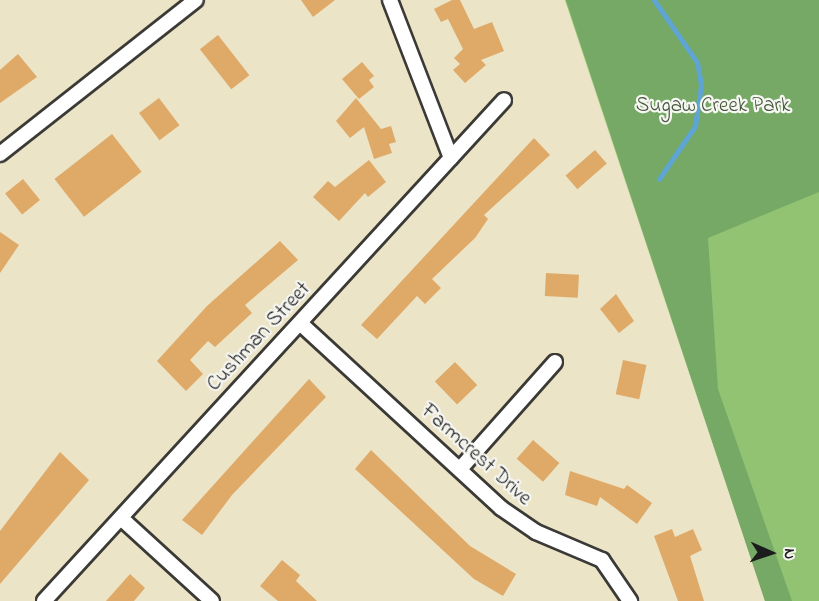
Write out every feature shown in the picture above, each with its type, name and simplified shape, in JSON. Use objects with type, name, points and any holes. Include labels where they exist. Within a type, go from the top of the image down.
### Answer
[{"type":"street","points":[[0,154],[196,0]]},
{"type":"street","points":[[390,0],[451,158]]},
{"type":"street","name":"Cushman Street","points":[[44,601],[504,100]]},
{"type":"street","name":"Farmcrest Drive","points":[[300,323],[523,525],[602,560],[630,601]]},
{"type":"street","points":[[460,469],[555,362]]},
{"type":"street","points":[[121,518],[212,601]]},
{"type":"green space","name":"Sugaw Creek Park","points":[[565,0],[819,0],[819,601],[765,601]]},
{"type":"green space","name":"Sugaw Creek Park","points":[[566,0],[819,0],[819,192],[708,238],[718,389],[792,601],[765,601]]},
{"type":"building","points":[[301,0],[335,0],[313,17]]},
{"type":"building","points":[[452,0],[460,0],[474,29],[492,22],[504,51],[481,60],[486,65],[465,83],[453,70],[460,64],[454,58],[463,49],[448,19],[441,22],[434,9]]},
{"type":"building","points":[[218,35],[249,75],[231,89],[200,49]]},
{"type":"building","points":[[18,54],[37,77],[0,103],[0,70]]},
{"type":"building","points":[[362,62],[374,76],[369,80],[374,87],[359,99],[342,79]]},
{"type":"building","points":[[159,98],[179,125],[159,140],[139,113]]},
{"type":"building","points":[[356,98],[381,129],[391,126],[396,142],[389,144],[392,153],[374,159],[364,127],[350,138],[336,121]]},
{"type":"building","points":[[112,134],[142,172],[84,217],[54,179]]},
{"type":"building","points":[[534,138],[550,155],[484,215],[488,219],[475,238],[432,279],[441,288],[425,304],[417,296],[377,339],[361,325]]},
{"type":"building","points":[[595,150],[607,164],[577,189],[566,176]]},
{"type":"building","points":[[369,160],[386,182],[368,197],[365,193],[339,221],[313,197],[328,181],[335,187]]},
{"type":"building","points":[[23,179],[40,200],[22,214],[5,193]]},
{"type":"building","points":[[0,232],[19,245],[0,273]]},
{"type":"building","points":[[280,241],[298,260],[245,305],[252,313],[215,347],[208,341],[190,360],[203,374],[186,391],[157,361],[207,306]]},
{"type":"building","points":[[546,273],[579,275],[578,298],[545,296]]},
{"type":"building","points":[[616,294],[634,321],[619,333],[600,309]]},
{"type":"building","points":[[623,360],[646,365],[639,399],[616,394]]},
{"type":"building","points":[[455,362],[477,385],[457,404],[435,381]]},
{"type":"building","points":[[309,379],[326,397],[232,495],[202,535],[182,520]]},
{"type":"building","points":[[533,440],[559,463],[543,482],[517,459]]},
{"type":"building","points":[[371,450],[470,546],[516,574],[503,596],[474,579],[355,469]]},
{"type":"building","points":[[60,452],[89,480],[0,584],[0,531]]},
{"type":"building","points":[[570,471],[624,489],[627,485],[652,503],[637,524],[600,497],[597,506],[565,495]]},
{"type":"building","points":[[672,529],[675,537],[693,529],[702,550],[690,556],[704,601],[678,601],[654,536]]},
{"type":"building","points":[[282,560],[300,575],[296,581],[317,601],[278,601],[260,586]]},
{"type":"building","points":[[130,574],[145,588],[134,601],[106,601]]},
{"type":"waterway","points":[[654,0],[697,62],[701,85],[695,126],[659,179]]}]
